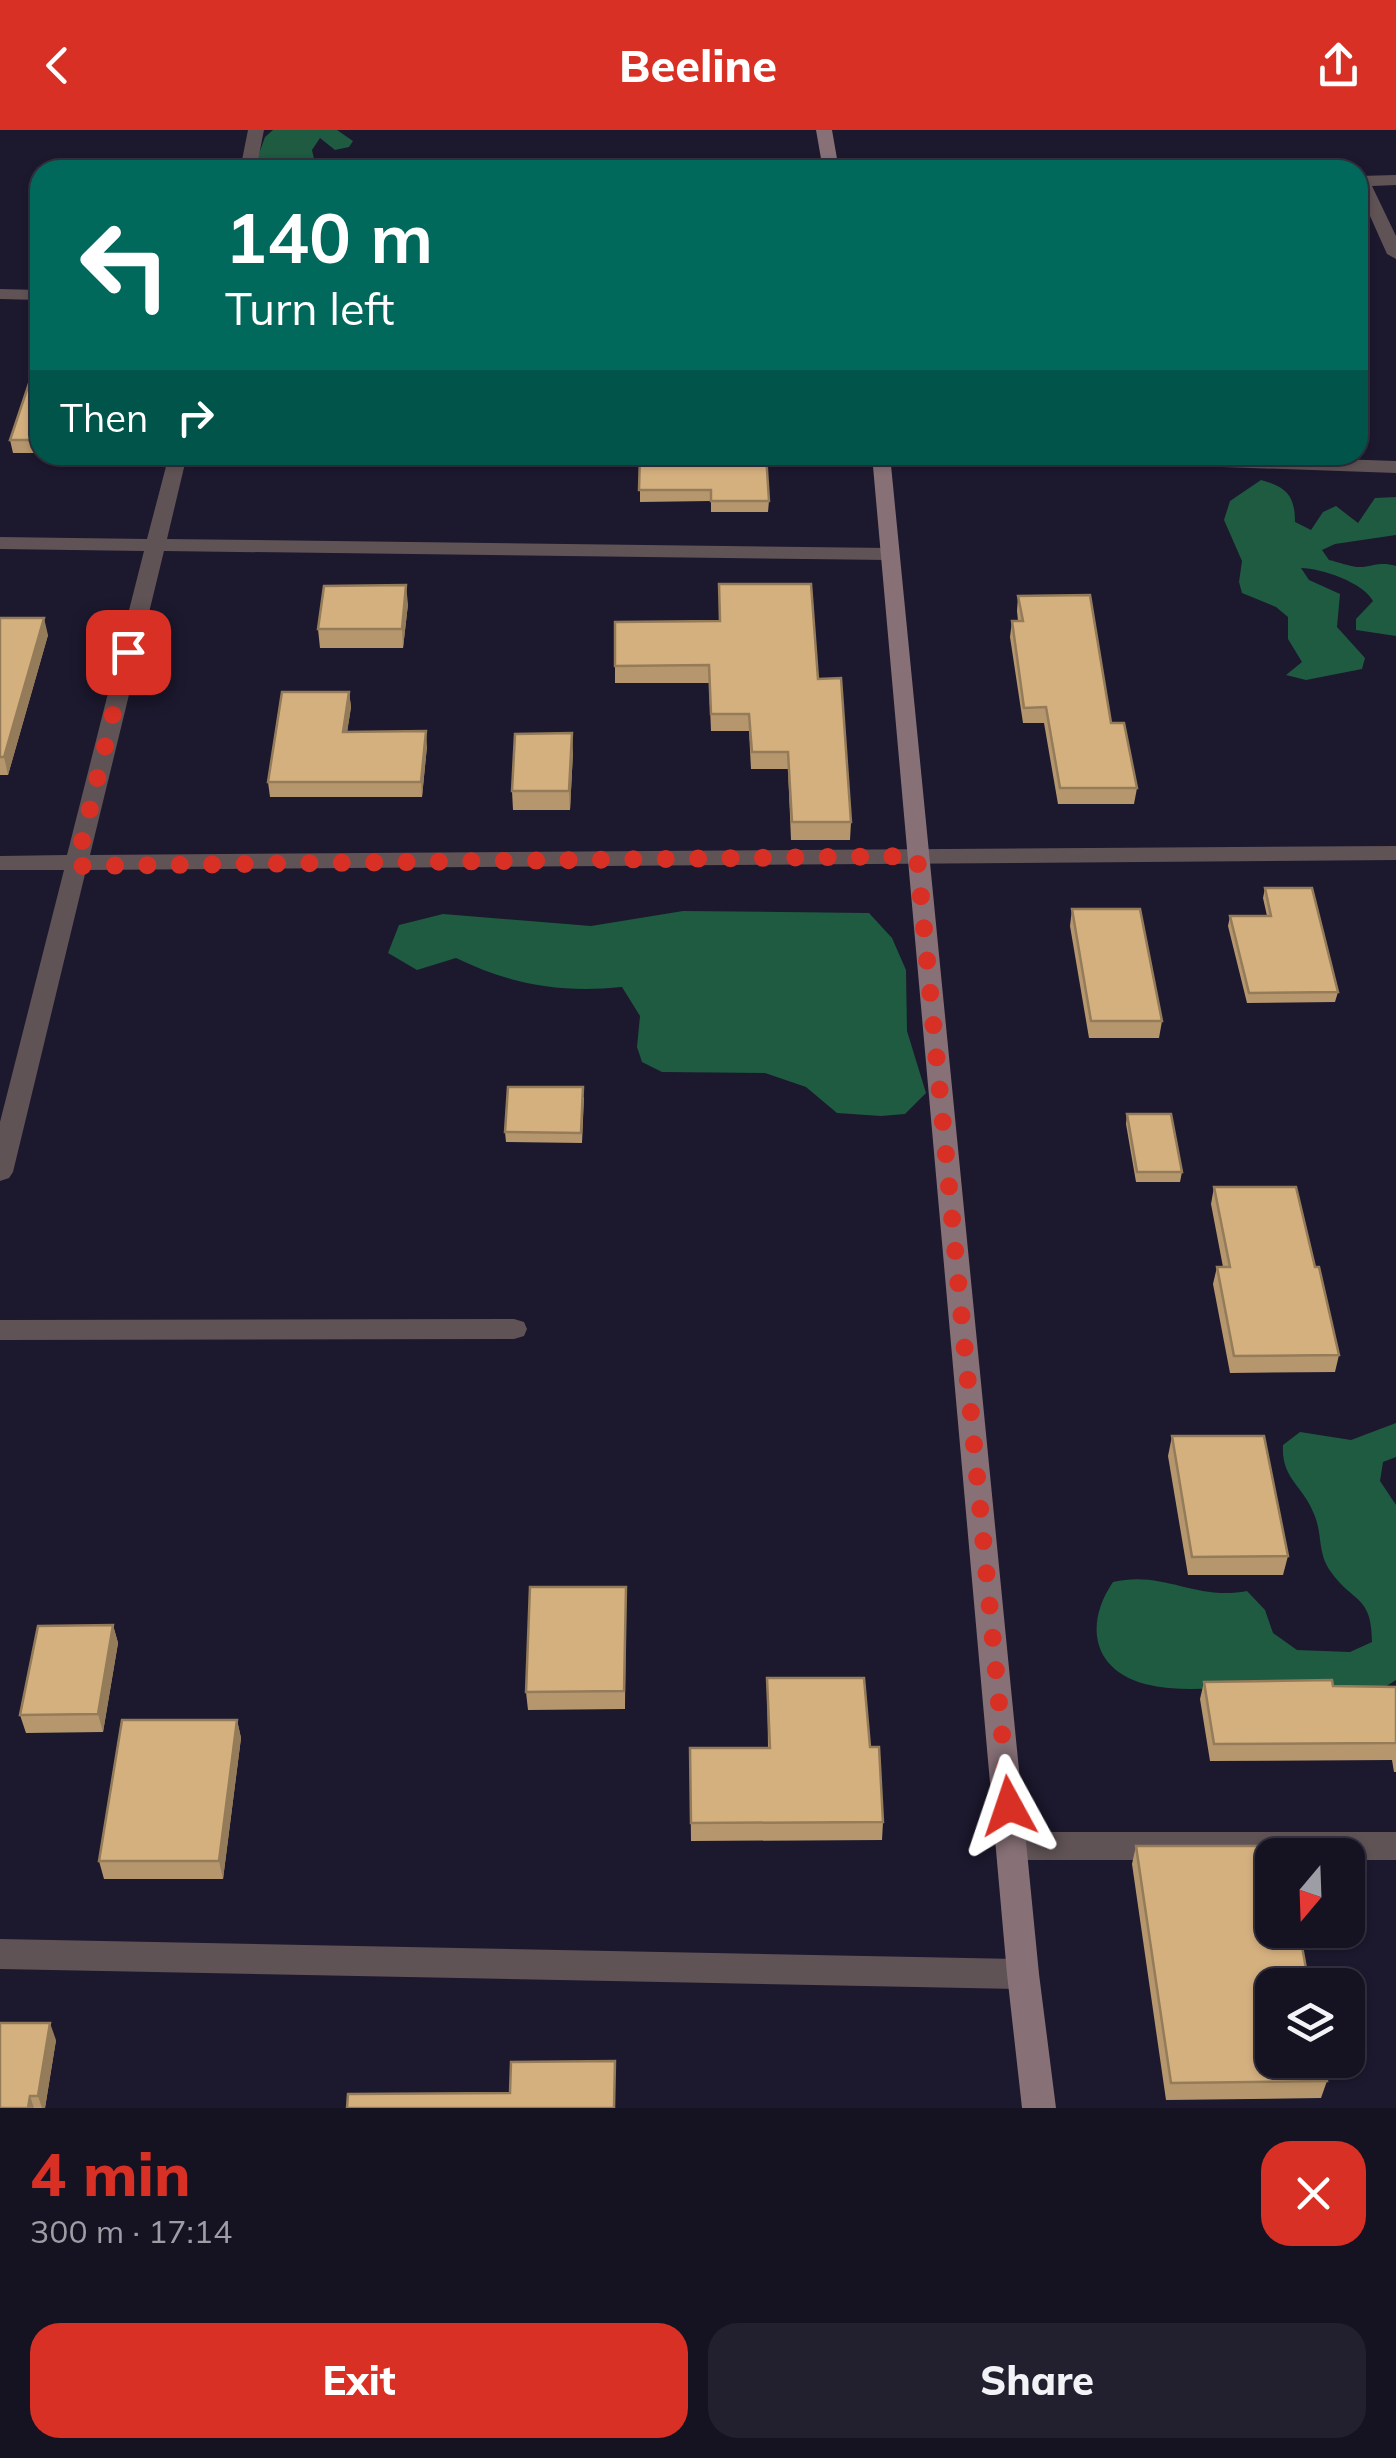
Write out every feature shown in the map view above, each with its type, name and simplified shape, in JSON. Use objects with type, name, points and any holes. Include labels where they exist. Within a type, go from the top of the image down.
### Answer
[{"type":"street","points":[[250,160],[256,130]]},
{"type":"street","points":[[824,130],[829,160]]},
{"type":"street","points":[[1368,180],[1396,180]]},
{"type":"street","points":[[1368,196],[1396,254]]},
{"type":"street","points":[[0,294],[30,294]]},
{"type":"street","points":[[0,1172],[175,465]]},
{"type":"street","points":[[882,465],[1023,1974],[1039,2108]]},
{"type":"street","points":[[1339,465],[1396,467]]},
{"type":"street","points":[[0,544],[889,554]]},
{"type":"street","points":[[0,864],[1396,853]]},
{"type":"street","points":[[0,1330],[514,1329]]},
{"type":"street","points":[[1013,1846],[1396,1846]]},
{"type":"street","points":[[0,1954],[1023,1974]]},
{"type":"green space","points":[[273,130],[337,130],[353,141],[349,147],[335,150],[320,138],[312,150],[314,160],[257,160],[265,137]]},
{"type":"green space","points":[[1261,480],[1288,494],[1295,522],[1311,530],[1323,512],[1336,506],[1358,523],[1375,498],[1396,497],[1396,535],[1335,544],[1322,550],[1329,560],[1350,566],[1396,566],[1396,636],[1356,630],[1356,619],[1373,601],[1361,588],[1341,578],[1301,568],[1309,580],[1340,594],[1337,627],[1365,658],[1362,669],[1306,680],[1286,675],[1302,662],[1288,639],[1288,617],[1276,607],[1242,593],[1242,561],[1224,520],[1230,501]]},
{"type":"green space","points":[[683,911],[869,913],[892,938],[906,970],[907,1031],[926,1093],[905,1114],[837,1113],[806,1087],[765,1073],[662,1072],[642,1062],[637,1047],[640,1016],[622,987],[578,989],[537,985],[497,975],[456,958],[417,970],[388,953],[399,925],[443,914],[591,926]]},
{"type":"green space","points":[[1396,1423],[1396,1457],[1383,1462],[1380,1481],[1396,1505],[1396,1680],[1385,1687],[1180,1689],[1145,1684],[1113,1668],[1098,1643],[1099,1613],[1113,1582],[1131,1579],[1211,1592],[1247,1591],[1265,1610],[1273,1633],[1297,1650],[1350,1652],[1372,1642],[1365,1607],[1327,1565],[1314,1514],[1285,1466],[1283,1445],[1300,1432],[1351,1440]]},
{"type":"building","points":[[30,381],[30,440],[10,440]]},
{"type":"building","points":[[640,465],[767,465],[769,501],[711,501],[711,490],[639,490]]},
{"type":"building","points":[[719,584],[811,584],[818,679],[841,678],[851,822],[792,822],[788,752],[752,752],[749,714],[711,714],[709,665],[615,666],[615,622],[720,621]]},
{"type":"building","points":[[406,585],[402,629],[318,629],[324,586]]},
{"type":"building","points":[[1090,595],[1111,723],[1124,723],[1137,788],[1060,788],[1046,707],[1024,708],[1012,621],[1023,621],[1018,596]]},
{"type":"building","points":[[0,618],[44,618],[4,757],[0,757]]},
{"type":"building","points":[[282,692],[349,692],[343,732],[426,731],[421,782],[268,782]]},
{"type":"building","points":[[572,733],[569,791],[512,791],[515,734]]},
{"type":"building","points":[[1265,888],[1312,888],[1338,992],[1249,993],[1230,916],[1271,916]]},
{"type":"building","points":[[1072,909],[1140,909],[1162,1021],[1091,1021]]},
{"type":"building","points":[[508,1087],[583,1087],[581,1133],[505,1132]]},
{"type":"building","points":[[1127,1114],[1171,1114],[1182,1172],[1137,1172]]},
{"type":"building","points":[[1214,1187],[1296,1187],[1339,1355],[1234,1356],[1217,1267],[1230,1267]]},
{"type":"building","points":[[1172,1436],[1264,1436],[1288,1556],[1192,1557]]},
{"type":"building","points":[[530,1587],[626,1587],[624,1691],[526,1692]]},
{"type":"building","points":[[113,1625],[98,1714],[20,1715],[38,1626]]},
{"type":"building","points":[[767,1678],[864,1678],[870,1747],[879,1747],[883,1822],[691,1823],[690,1748],[770,1748]]},
{"type":"building","points":[[1332,1680],[1333,1686],[1396,1687],[1396,1743],[1214,1744],[1204,1682]]},
{"type":"building","points":[[122,1720],[237,1720],[219,1861],[99,1861]]},
{"type":"building","points":[[1136,1846],[1255,1846],[1255,1948],[1302,1948],[1306,1968],[1255,1968],[1255,2078],[1327,2081],[1171,2083]]},
{"type":"building","points":[[0,2023],[50,2023],[38,2096],[30,2096],[28,2108],[0,2108]]},
{"type":"building","points":[[615,2061],[614,2108],[347,2108],[348,2094],[510,2093],[511,2062]]},
{"type":"route","points":[[128,652],[76,866],[917,856],[1009,1806]]}]
